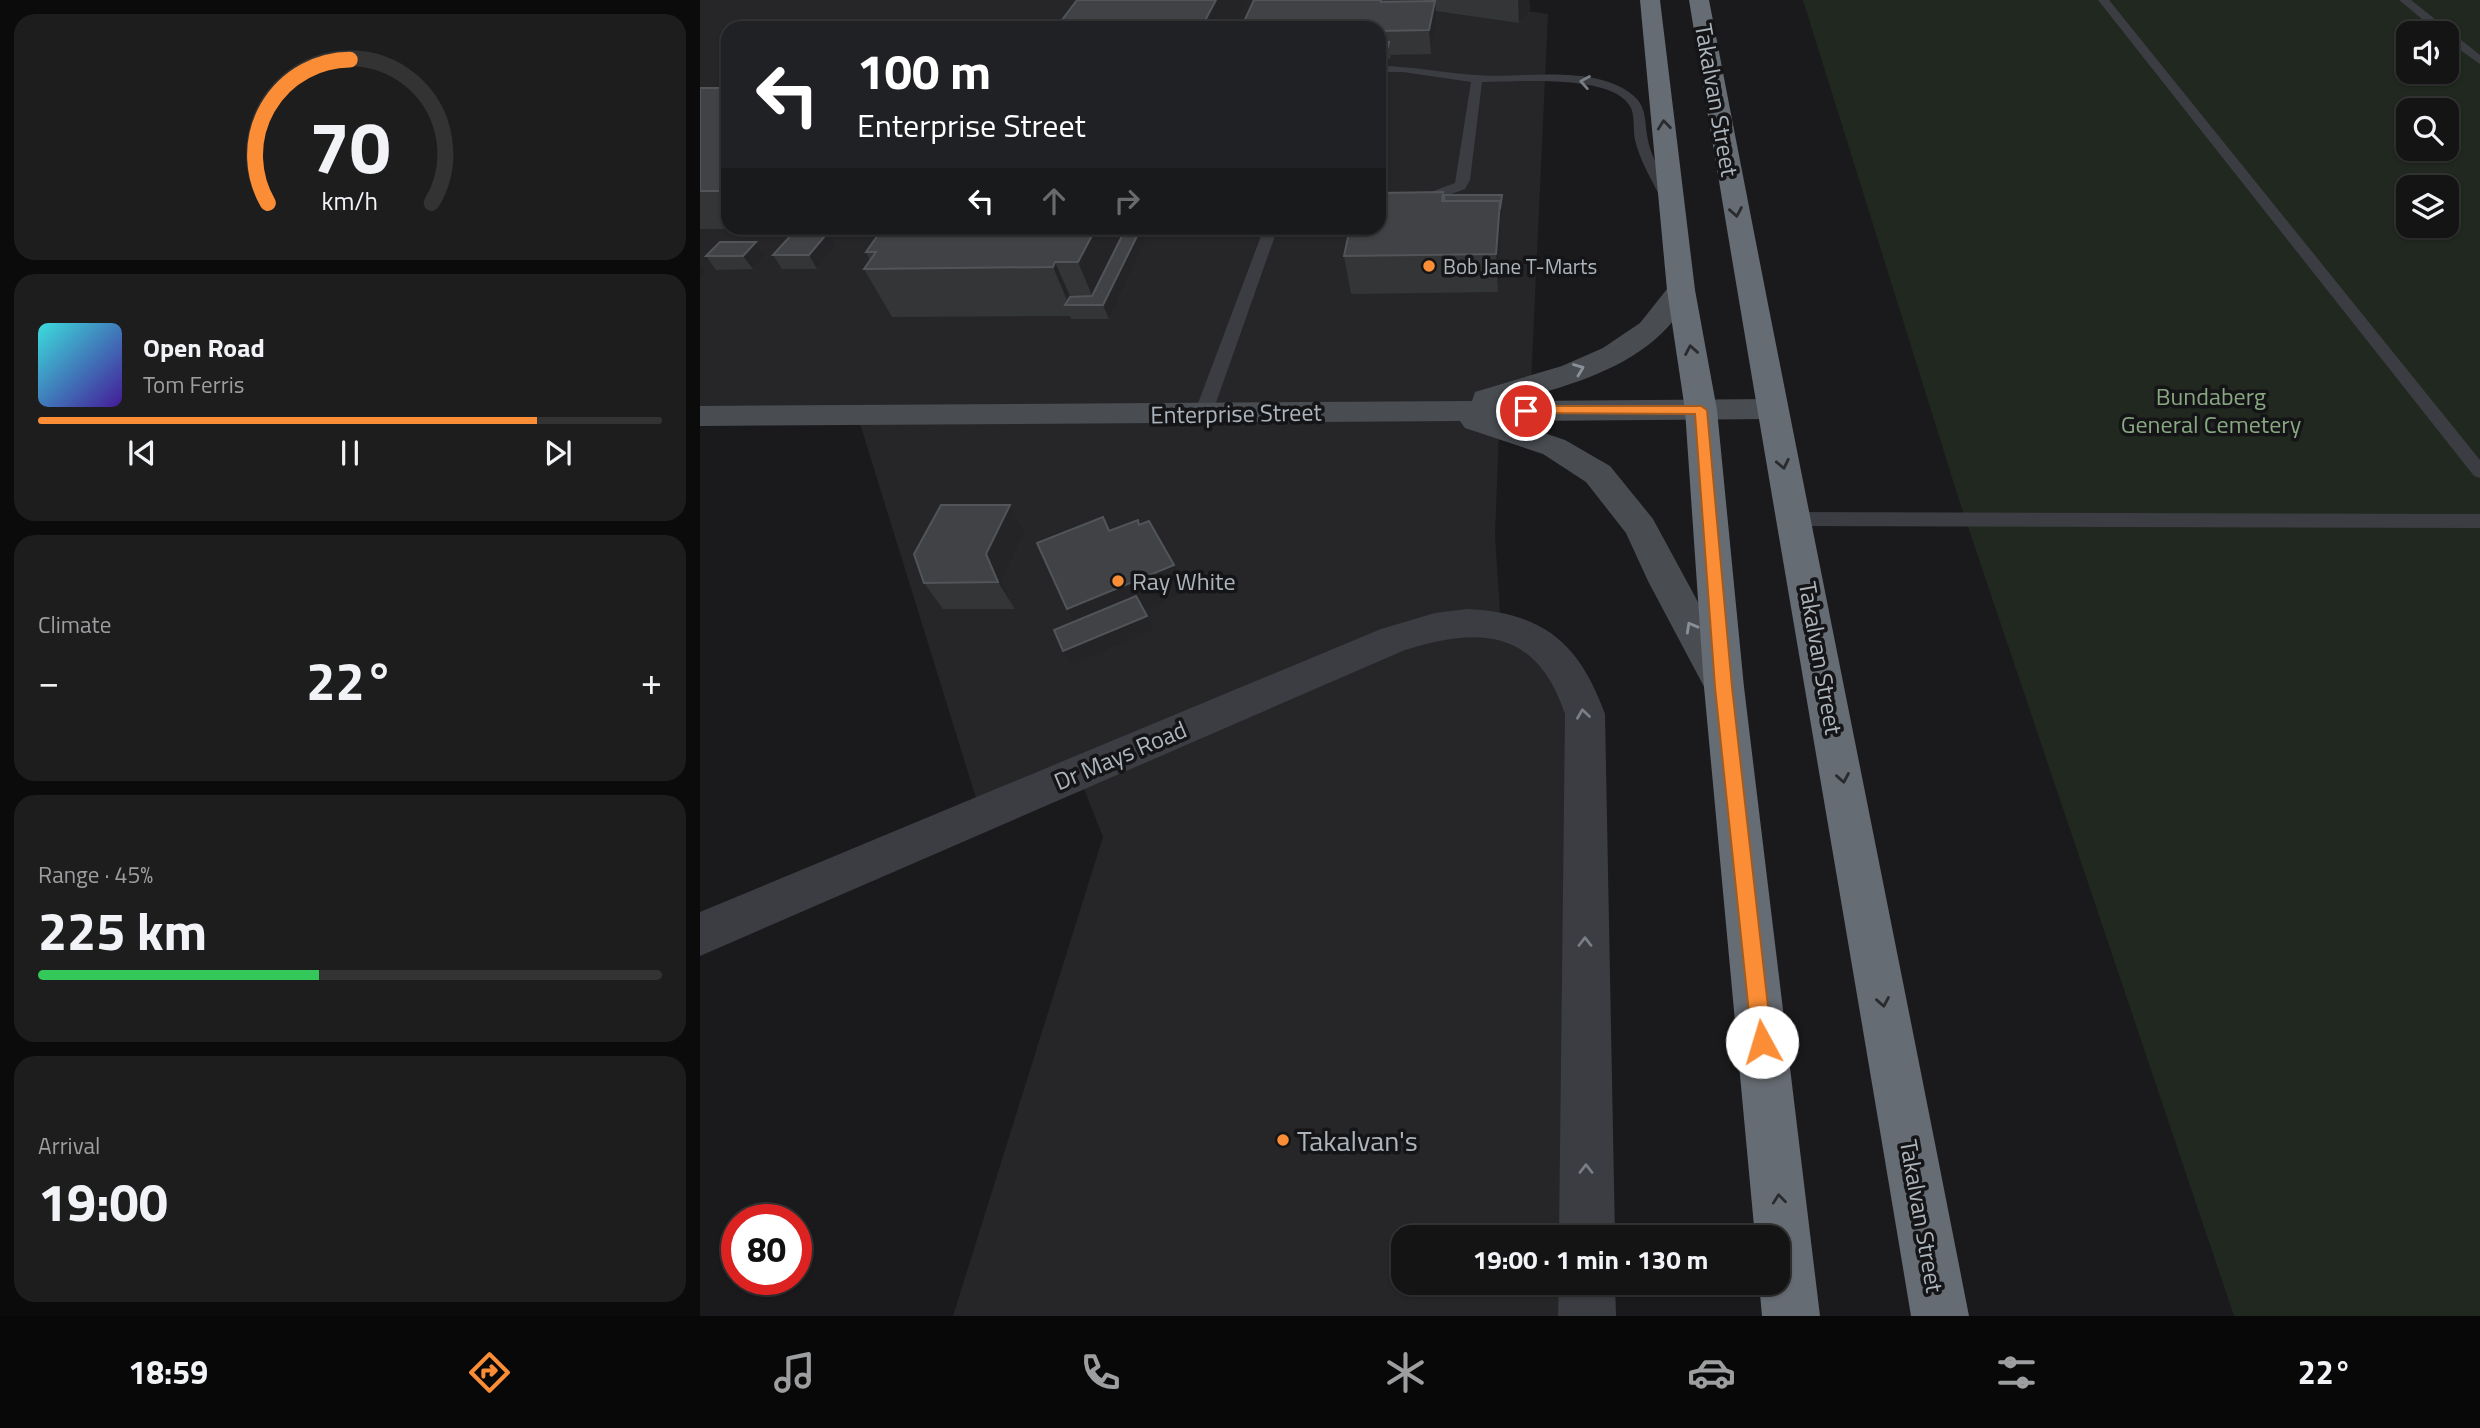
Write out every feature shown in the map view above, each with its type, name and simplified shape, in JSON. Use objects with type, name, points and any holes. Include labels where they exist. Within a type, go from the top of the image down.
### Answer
[{"type":"highway","name":"Takalvan Street","points":[[1650,0],[1681,290],[1701,410],[1724,687],[1791,1316]]},
{"type":"highway","name":"Takalvan Street","points":[[1699,0],[1940,1316]]},
{"type":"street","points":[[1444,411],[1574,372],[1617,354],[1652,327],[1681,290]]},
{"type":"street","name":"Enterprise Street","points":[[700,416],[1772,409]]},
{"type":"street","points":[[1444,411],[1554,447],[1598,474],[1641,528],[1724,687]]},
{"type":"street","name":"Dr Mays Road","points":[[700,934],[1394,639],[1441,626],[1477,623],[1504,625],[1525,632],[1546,646],[1564,665],[1578,689],[1584,714],[1587,1225]]},
{"type":"street","points":[[1587,1295],[1587,1316]]},
{"type":"lane","points":[[2103,0],[2480,472]]},
{"type":"lane","points":[[2404,0],[2430,21]]},
{"type":"lane","points":[[2459,44],[2480,61]]},
{"type":"lane","points":[[1386,69],[1478,79],[1573,80],[1606,86],[1627,96],[1637,110],[1642,144],[1672,207]]},
{"type":"lane","points":[[1386,213],[1460,186],[1478,79]]},
{"type":"lane","points":[[1203,414],[1268,235]]},
{"type":"lane","points":[[1795,519],[2480,521]]},
{"type":"shaded area","points":[[700,0],[1445,0],[1548,14],[1530,405],[1500,406],[1495,535],[1501,629],[1522,636],[1580,715],[1581,1225],[1391,1225],[1391,1295],[1581,1295],[1582,1316],[953,1316],[1103,837],[1077,771],[980,811],[857,414],[700,414]]},
{"type":"green space","name":"Bundaberg General Cemetery","points":[[1803,0],[2480,0],[2480,1316],[2234,1316],[1960,503]]},
{"type":"building","points":[[1077,0],[1216,0],[1205,21],[1061,21]]},
{"type":"building","points":[[1254,0],[1435,1],[1429,30],[1386,31],[1386,21],[1244,21]]},
{"type":"building","points":[[700,88],[721,88],[721,191],[700,191]]},
{"type":"building","points":[[1443,192],[1442,201],[1500,201],[1496,254],[1344,256],[1348,235],[1386,235],[1386,193]]},
{"type":"building","points":[[1444,195],[1502,195],[1500,209],[1500,201],[1444,201]]},
{"type":"building","points":[[791,235],[826,235],[809,255],[773,255]]},
{"type":"building","points":[[878,235],[1092,235],[1078,262],[1055,262],[1053,267],[864,269],[876,252],[866,252]]},
{"type":"building","points":[[1122,235],[1138,235],[1103,305],[1065,305],[1070,297],[1092,296]]},
{"type":"building","points":[[720,242],[756,242],[743,256],[706,256]]},
{"type":"building","points":[[941,505],[1010,505],[986,554],[998,582],[924,583],[914,554]]},
{"type":"building","points":[[1103,517],[1109,531],[1138,520],[1139,525],[1149,521],[1174,565],[1067,609],[1037,543]]},
{"type":"building","points":[[1136,596],[1147,616],[1063,651],[1054,630]]},
{"type":"place","name":"Bob Jane T-Marts","points":[[1429,266]]},
{"type":"place","name":"Ray White","points":[[1118,581]]},
{"type":"place","name":"Takalvan's","points":[[1283,1140]]},
{"type":"route","points":[[1526,411],[1701,410],[1724,687],[1762,1042]]}]
